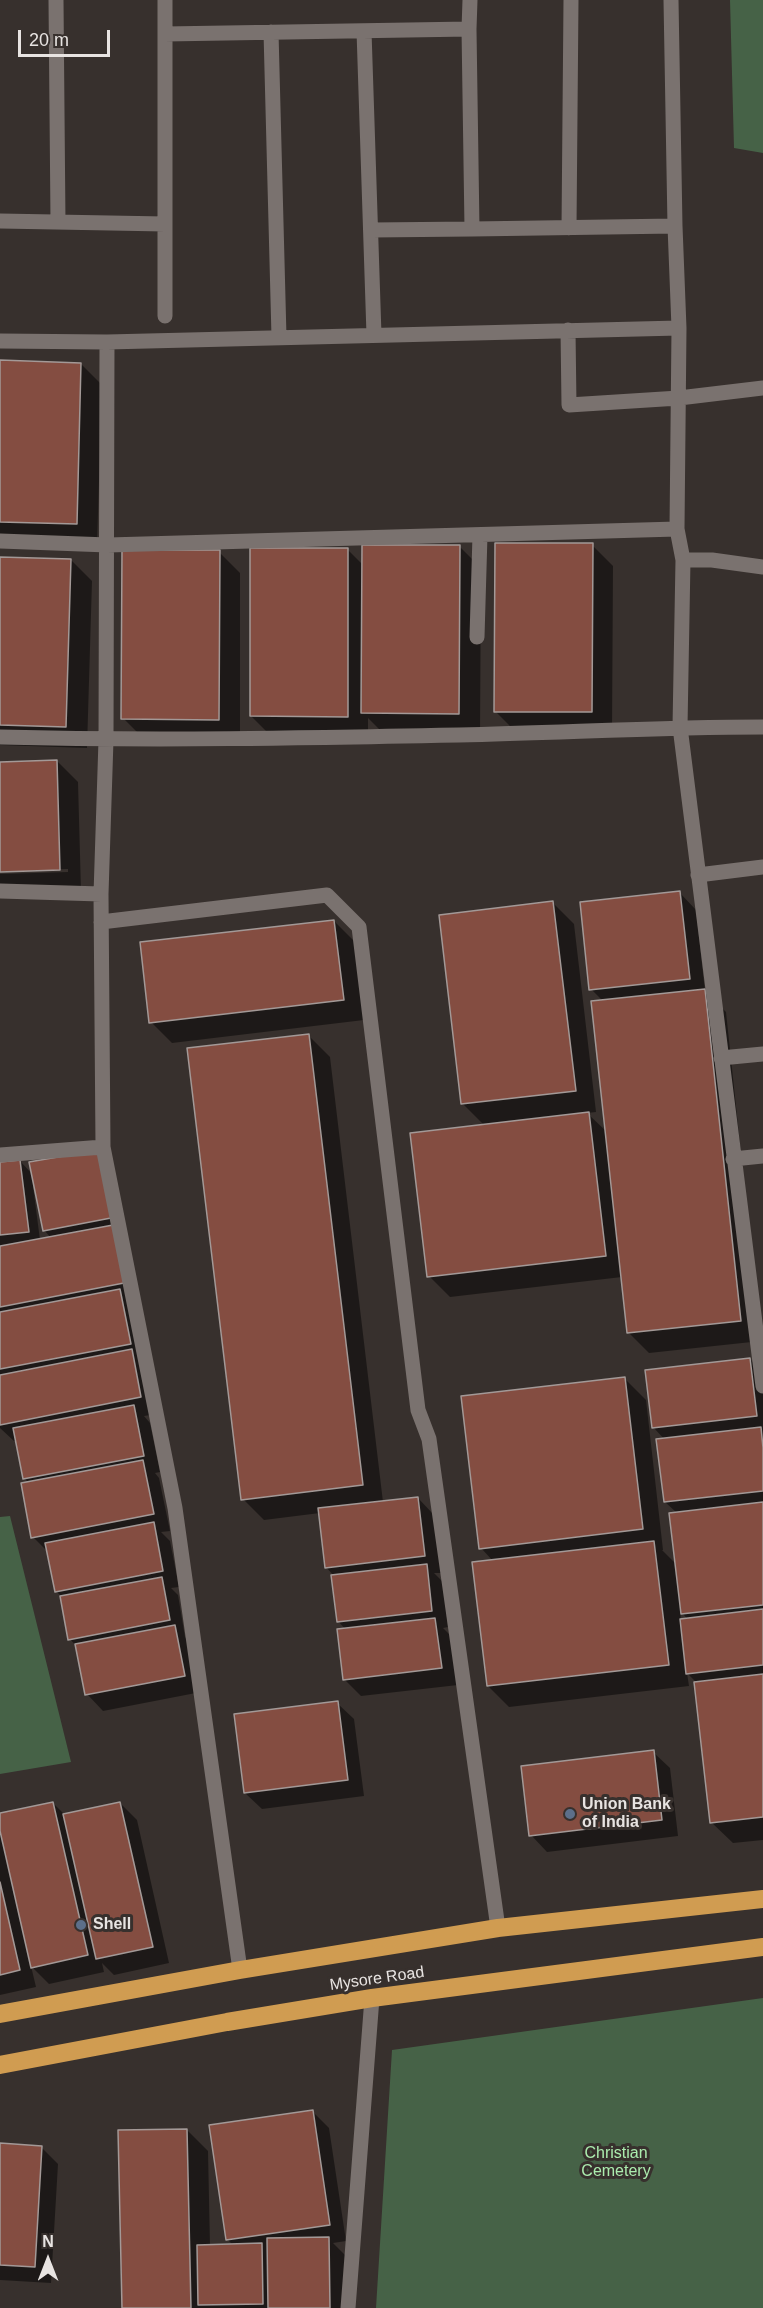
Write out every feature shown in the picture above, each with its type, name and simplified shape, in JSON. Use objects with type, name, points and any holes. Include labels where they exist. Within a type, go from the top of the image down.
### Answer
[{"type":"highway","name":"Mysore Road","points":[[0,2014],[240,1970],[498,1928],[763,1899]]},
{"type":"highway","name":"Mysore Road","points":[[0,2065],[227,2022],[372,1998],[763,1947]]},
{"type":"street","points":[[56,0],[58,222]]},
{"type":"street","points":[[165,0],[165,316]]},
{"type":"street","points":[[470,0],[472,229]]},
{"type":"street","points":[[569,228],[570,0]]},
{"type":"street","points":[[671,0],[679,328],[677,529],[683,561],[680,727],[763,1386]]},
{"type":"street","points":[[165,34],[469,29]]},
{"type":"street","points":[[364,31],[374,335]]},
{"type":"street","points":[[271,33],[279,337]]},
{"type":"street","points":[[0,221],[165,224]]},
{"type":"street","points":[[371,230],[675,226]]},
{"type":"street","points":[[0,341],[107,342],[679,328]]},
{"type":"street","points":[[568,330],[569,405],[679,398],[763,388]]},
{"type":"street","points":[[107,342],[106,740],[101,894],[103,1147],[175,1508],[240,1970]]},
{"type":"street","points":[[0,541],[108,545],[677,529]]},
{"type":"street","points":[[477,638],[480,535]]},
{"type":"street","points":[[683,561],[712,561],[763,567]]},
{"type":"street","points":[[0,737],[106,740],[461,735],[680,727],[763,727]]},
{"type":"street","points":[[698,875],[763,867]]},
{"type":"street","points":[[0,891],[101,894]]},
{"type":"street","points":[[101,922],[327,895],[359,927],[418,1410],[429,1439],[498,1928]]},
{"type":"street","points":[[721,1058],[763,1054]]},
{"type":"street","points":[[0,1155],[103,1147]]},
{"type":"street","points":[[733,1159],[763,1156]]},
{"type":"street","points":[[348,2308],[372,1998]]},
{"type":"green space","points":[[730,0],[763,0],[763,153],[734,148]]},
{"type":"green space","points":[[10,1516],[71,1762],[0,1774],[0,1517]]},
{"type":"green space","name":"Christian Cemetery","points":[[763,1998],[763,2308],[376,2308],[392,2050]]},
{"type":"building","points":[[0,360],[81,363],[77,524],[0,522]]},
{"type":"building","points":[[495,543],[593,543],[592,712],[494,712]]},
{"type":"building","points":[[362,545],[460,545],[459,714],[361,713]]},
{"type":"building","points":[[250,548],[348,548],[348,717],[250,716]]},
{"type":"building","points":[[122,550],[220,550],[219,720],[121,719]]},
{"type":"building","points":[[0,557],[71,559],[66,727],[0,725]]},
{"type":"building","points":[[57,760],[60,870],[0,872],[0,762]]},
{"type":"building","points":[[680,891],[690,979],[589,990],[580,902]]},
{"type":"building","points":[[553,901],[576,1091],[461,1104],[439,915]]},
{"type":"building","points":[[334,920],[344,1000],[149,1023],[140,942]]},
{"type":"building","points":[[705,989],[741,1321],[627,1333],[591,1001]]},
{"type":"building","points":[[309,1034],[363,1485],[241,1500],[187,1048]]},
{"type":"building","points":[[589,1112],[606,1256],[427,1277],[410,1133]]},
{"type":"building","points":[[98,1150],[111,1218],[43,1231],[29,1162]]},
{"type":"building","points":[[20,1160],[29,1232],[0,1235],[0,1162]]},
{"type":"building","points":[[113,1225],[124,1283],[0,1307],[0,1246]]},
{"type":"building","points":[[120,1289],[131,1344],[0,1369],[0,1312]]},
{"type":"building","points":[[132,1349],[141,1397],[0,1425],[0,1375]]},
{"type":"building","points":[[750,1358],[757,1416],[652,1428],[645,1370]]},
{"type":"building","points":[[625,1377],[643,1529],[479,1549],[461,1396]]},
{"type":"building","points":[[134,1405],[144,1456],[23,1479],[13,1428]]},
{"type":"building","points":[[761,1427],[763,1491],[664,1502],[656,1439]]},
{"type":"building","points":[[143,1460],[154,1514],[31,1538],[21,1483]]},
{"type":"building","points":[[418,1497],[425,1556],[325,1568],[318,1508]]},
{"type":"building","points":[[763,1502],[763,1605],[681,1614],[669,1513]]},
{"type":"building","points":[[154,1522],[163,1571],[55,1592],[45,1543]]},
{"type":"building","points":[[654,1541],[669,1665],[487,1686],[472,1562]]},
{"type":"building","points":[[427,1564],[432,1611],[337,1622],[331,1575]]},
{"type":"building","points":[[162,1577],[170,1620],[68,1640],[60,1596]]},
{"type":"building","points":[[763,1609],[763,1665],[686,1674],[680,1619]]},
{"type":"building","points":[[435,1618],[442,1668],[343,1680],[337,1629]]},
{"type":"building","points":[[175,1625],[185,1676],[85,1695],[75,1644]]},
{"type":"building","points":[[763,1674],[763,1817],[710,1823],[694,1682]]},
{"type":"building","points":[[338,1701],[348,1780],[244,1793],[234,1714]]},
{"type":"building","points":[[654,1750],[662,1820],[529,1836],[521,1766]]},
{"type":"building","points":[[53,1802],[88,1955],[31,1968],[0,1831],[0,1813]]},
{"type":"building","points":[[120,1802],[153,1947],[96,1959],[63,1814]]},
{"type":"building","points":[[0,1882],[20,1970],[0,1975]]},
{"type":"building","points":[[313,2110],[330,2225],[226,2240],[209,2125]]},
{"type":"building","points":[[187,2129],[191,2308],[122,2308],[118,2130]]},
{"type":"building","points":[[0,2143],[42,2146],[35,2267],[0,2265]]},
{"type":"building","points":[[329,2237],[330,2308],[268,2308],[267,2238]]},
{"type":"building","points":[[262,2243],[263,2304],[198,2305],[197,2245]]},
{"type":"place","name":"Union Bank of India","points":[[570,1814]]},
{"type":"place","name":"Shell","points":[[81,1925]]}]
